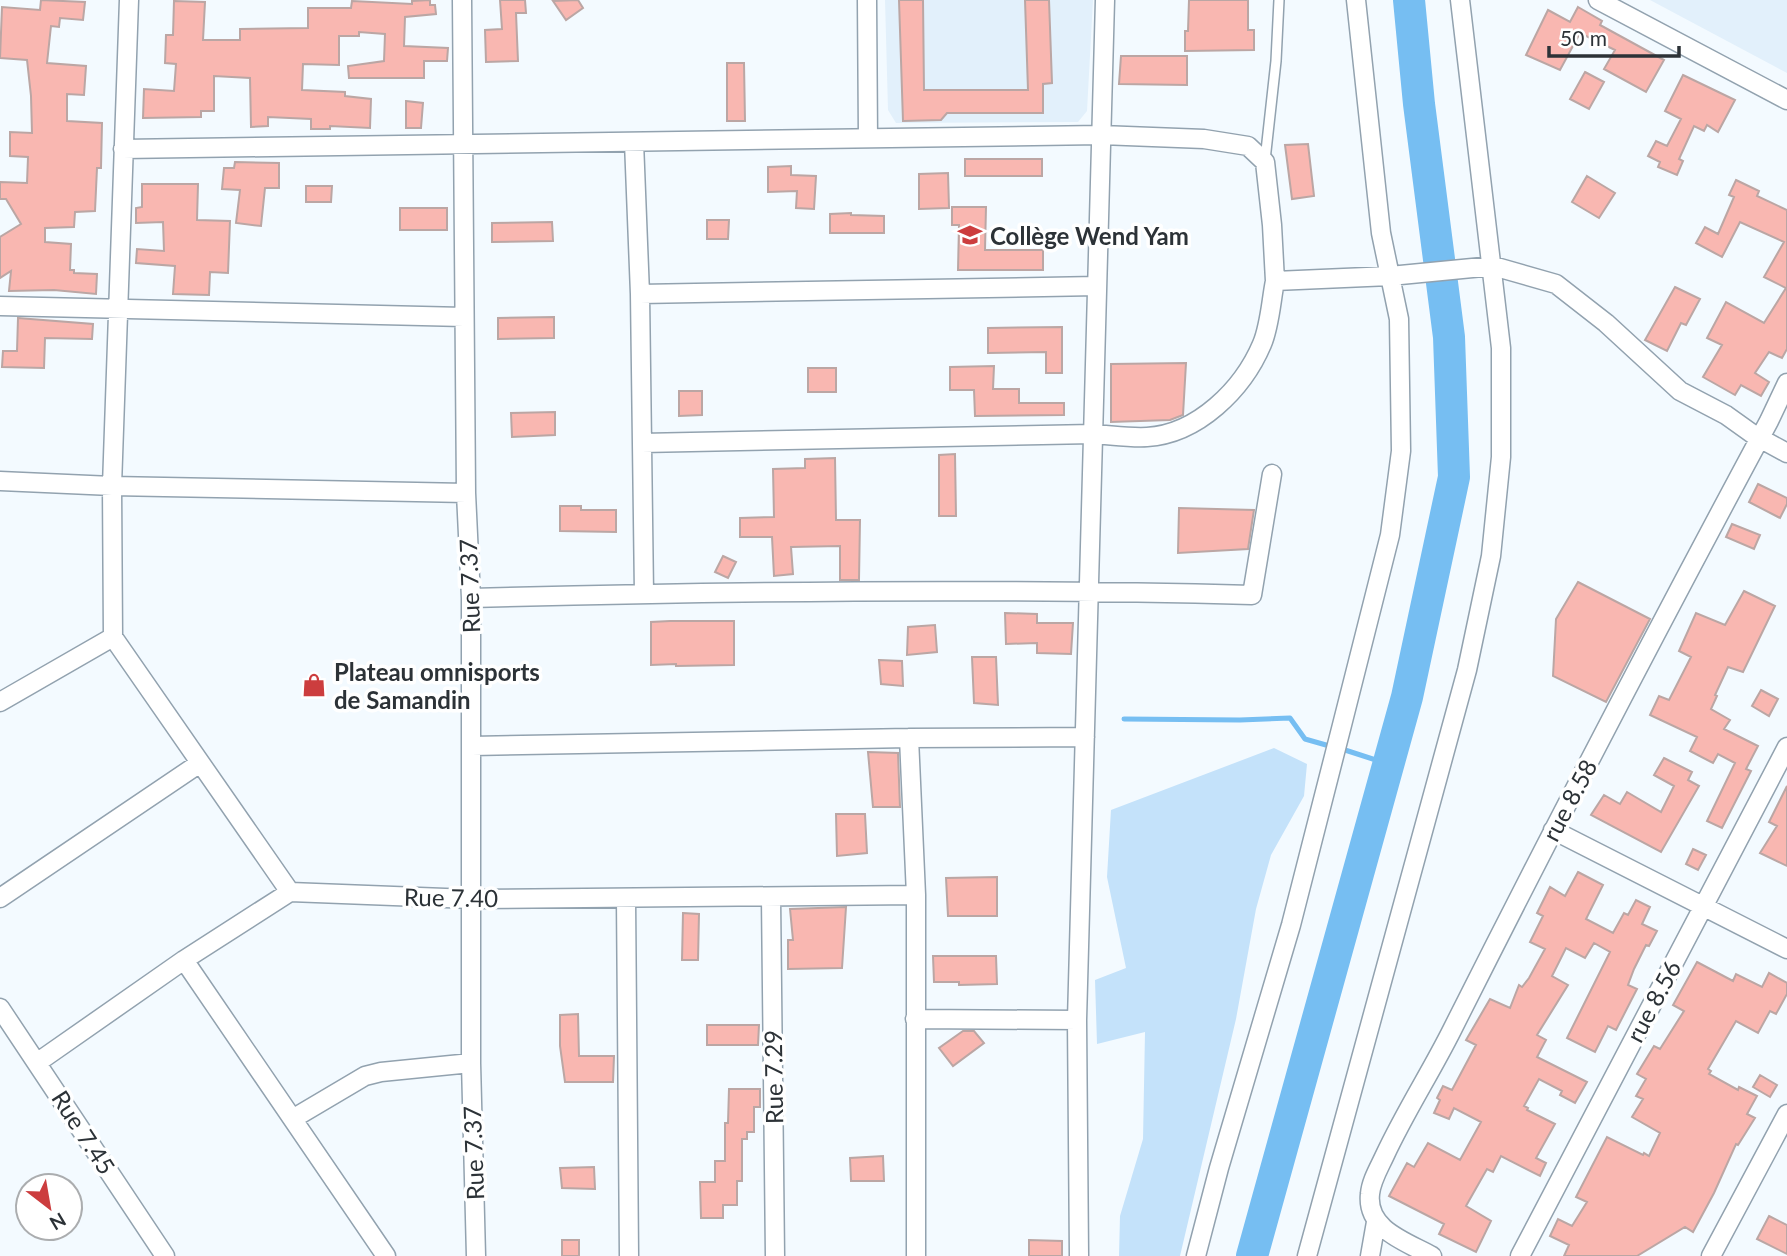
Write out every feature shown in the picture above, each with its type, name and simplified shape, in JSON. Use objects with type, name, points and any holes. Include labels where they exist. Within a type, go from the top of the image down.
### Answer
[{"type":"street","points":[[38,1062],[184,960],[290,892],[113,637],[112,486],[128,0]]},
{"type":"street","name":"Rue 7.37","points":[[461,0],[466,493],[471,598],[471,1063],[476,1256]]},
{"type":"street","points":[[867,0],[868,138]]},
{"type":"street","points":[[1079,1256],[1077,1020],[1105,0]]},
{"type":"street","points":[[1196,1256],[1219,1168],[1291,925],[1390,535],[1401,450],[1399,319],[1381,233],[1356,0]]},
{"type":"street","points":[[1307,1256],[1467,670],[1491,556],[1500,457],[1502,348],[1460,0]]},
{"type":"street","points":[[1598,0],[1621,5],[1787,100]]},
{"type":"street","points":[[123,149],[1101,135],[1215,141],[1248,146],[1265,162],[1275,281],[1262,343],[1237,388],[1198,420],[1175,432],[1148,437],[1093,434],[642,443]]},
{"type":"street","points":[[634,142],[640,294],[643,594]]},
{"type":"street","points":[[1275,281],[1390,276],[1493,266],[1556,284],[1606,323],[1680,391],[1726,415],[1787,453]]},
{"type":"street","points":[[640,294],[1097,286]]},
{"type":"street","points":[[0,306],[118,311],[464,317]]},
{"type":"street","name":"rue 8.58","points":[[1370,1256],[1376,1222],[1371,1212],[1370,1195],[1374,1178],[1392,1140],[1442,1049],[1553,830],[1787,383]]},
{"type":"street","points":[[471,598],[1088,591],[1252,595],[1272,474]]},
{"type":"street","points":[[0,481],[112,486],[466,493]]},
{"type":"street","points":[[0,702],[113,637]]},
{"type":"street","points":[[472,746],[1085,737]]},
{"type":"street","points":[[909,738],[916,895],[916,1256]]},
{"type":"street","name":"rue 8.56","points":[[1520,1256],[1787,747]]},
{"type":"street","points":[[0,898],[200,763]]},
{"type":"street","points":[[1553,830],[1787,950]]},
{"type":"street","name":"Rue 7.40","points":[[290,892],[471,899],[916,895]]},
{"type":"street","name":"Rue 7.29","points":[[771,898],[775,1256]]},
{"type":"street","points":[[626,899],[629,1256]]},
{"type":"street","points":[[184,960],[386,1256]]},
{"type":"street","name":"Rue 7.45","points":[[0,1009],[38,1062],[165,1256]]},
{"type":"street","points":[[915,1019],[1077,1020]]},
{"type":"street","points":[[294,1118],[365,1076],[471,1063]]},
{"type":"street","points":[[1711,1256],[1787,1114]]},
{"type":"street","points":[[1376,1222],[1385,1231],[1432,1256]]},
{"type":"lane","points":[[1265,162],[1276,61],[1279,0]]},
{"type":"shaded area","points":[[885,0],[1093,0],[1087,111],[1078,122],[896,123],[888,110]]},
{"type":"shaded area","points":[[1650,0],[1787,0],[1787,73]]},
{"type":"shaded area","points":[[1274,748],[1307,764],[1304,796],[1271,855],[1256,909],[1236,1019],[1180,1256],[1119,1256],[1120,1216],[1143,1139],[1145,1032],[1097,1044],[1095,980],[1126,968],[1107,877],[1111,810]]},
{"type":"building","points":[[41,0],[85,2],[83,20],[60,18],[59,27],[51,26],[47,63],[86,66],[84,95],[67,94],[67,121],[102,123],[101,168],[97,168],[95,211],[75,212],[74,227],[45,228],[45,242],[71,244],[70,270],[74,270],[74,273],[97,274],[96,294],[54,290],[9,291],[11,271],[0,278],[0,237],[21,224],[6,199],[0,199],[0,182],[27,183],[28,157],[10,156],[10,132],[32,133],[27,60],[0,58],[2,7],[40,10]]},
{"type":"building","points":[[430,0],[430,5],[435,5],[436,14],[405,17],[404,46],[448,48],[447,61],[424,61],[424,78],[349,78],[348,66],[384,61],[385,34],[359,32],[359,36],[339,36],[339,65],[303,64],[302,90],[345,92],[345,96],[371,99],[370,128],[330,126],[330,129],[311,129],[311,119],[268,117],[268,126],[251,127],[250,78],[214,76],[214,111],[201,111],[201,117],[143,118],[144,89],[174,91],[176,64],[165,63],[166,35],[173,35],[174,1],[205,2],[203,40],[240,40],[240,29],[308,28],[308,8],[351,8],[352,1],[412,4],[412,1]]},
{"type":"building","points":[[500,0],[525,0],[526,13],[516,13],[518,61],[486,62],[485,30],[502,29]]},
{"type":"building","points":[[578,0],[583,8],[566,20],[553,1]]},
{"type":"building","points":[[899,0],[923,0],[924,90],[1028,90],[1025,0],[1049,0],[1052,83],[1043,84],[1043,113],[947,113],[941,120],[903,121]]},
{"type":"building","points":[[1189,0],[1248,0],[1248,30],[1254,30],[1254,50],[1185,51]]},
{"type":"building","points":[[1578,7],[1602,21],[1600,25],[1664,60],[1646,92],[1604,69],[1615,50],[1580,33],[1560,70],[1526,55],[1548,10],[1570,22]]},
{"type":"building","points":[[1121,56],[1187,56],[1187,85],[1119,84]]},
{"type":"building","points":[[727,63],[744,63],[745,121],[727,121]]},
{"type":"building","points":[[1585,72],[1604,82],[1589,109],[1570,99]]},
{"type":"building","points":[[1683,75],[1735,100],[1718,132],[1707,125],[1704,131],[1694,126],[1679,159],[1683,161],[1677,175],[1658,167],[1660,162],[1648,156],[1656,141],[1667,146],[1681,119],[1665,111]]},
{"type":"building","points":[[406,101],[423,103],[421,128],[406,128]]},
{"type":"building","points":[[1308,144],[1314,196],[1292,199],[1285,145]]},
{"type":"building","points":[[965,159],[1042,159],[1042,176],[965,176]]},
{"type":"building","points":[[235,162],[279,163],[279,188],[265,188],[261,226],[236,223],[240,190],[222,189],[224,168],[234,168]]},
{"type":"building","points":[[791,166],[791,175],[816,176],[814,209],[796,208],[797,191],[768,192],[768,167]]},
{"type":"building","points":[[948,173],[949,208],[919,209],[919,174]]},
{"type":"building","points":[[1587,176],[1615,193],[1599,218],[1572,202]]},
{"type":"building","points":[[1736,180],[1759,191],[1757,196],[1787,210],[1787,349],[1782,358],[1769,352],[1755,373],[1769,382],[1761,396],[1741,385],[1735,395],[1703,377],[1722,345],[1707,338],[1726,302],[1764,323],[1786,288],[1764,277],[1784,242],[1740,222],[1722,257],[1696,243],[1705,227],[1718,234],[1734,197],[1729,195]]},
{"type":"building","points":[[142,184],[198,184],[197,220],[230,221],[228,273],[210,272],[209,295],[173,294],[175,266],[136,263],[137,249],[164,251],[163,222],[136,223],[136,208],[142,207]]},
{"type":"building","points":[[306,186],[332,186],[331,202],[306,202]]},
{"type":"building","points":[[952,207],[986,207],[985,250],[1043,250],[1043,270],[958,270],[959,225],[952,225]]},
{"type":"building","points":[[400,208],[447,208],[447,230],[400,230]]},
{"type":"building","points":[[830,214],[884,216],[884,233],[830,233]]},
{"type":"building","points":[[707,220],[729,220],[728,239],[707,239]]},
{"type":"building","points":[[552,222],[553,241],[492,242],[492,223]]},
{"type":"building","points":[[1675,287],[1700,299],[1686,325],[1681,323],[1667,351],[1645,340]]},
{"type":"building","points":[[554,317],[554,338],[498,339],[498,318]]},
{"type":"building","points":[[18,318],[93,324],[92,339],[45,338],[44,368],[2,367],[3,351],[17,351]]},
{"type":"building","points":[[1062,327],[1062,373],[1046,373],[1046,352],[988,353],[988,328]]},
{"type":"building","points":[[1186,363],[1183,415],[1170,420],[1111,422],[1111,364]]},
{"type":"building","points":[[994,366],[993,389],[1019,389],[1019,403],[1064,403],[1064,415],[975,416],[974,390],[950,390],[950,367]]},
{"type":"building","points":[[808,368],[836,368],[836,392],[808,392]]},
{"type":"building","points":[[679,391],[702,391],[702,415],[679,416]]},
{"type":"building","points":[[555,412],[555,435],[512,437],[511,413]]},
{"type":"building","points":[[955,454],[956,516],[939,516],[939,455]]},
{"type":"building","points":[[835,458],[836,520],[860,520],[859,580],[840,580],[840,546],[791,547],[793,574],[774,576],[772,537],[740,537],[740,518],[774,517],[773,469],[805,468],[805,459]]},
{"type":"building","points":[[1758,484],[1787,498],[1780,518],[1749,502]]},
{"type":"building","points":[[560,506],[581,506],[581,510],[616,510],[616,532],[560,531]]},
{"type":"building","points":[[1179,508],[1254,510],[1248,549],[1178,553]]},
{"type":"building","points":[[1732,524],[1760,535],[1754,549],[1726,537]]},
{"type":"building","points":[[723,556],[736,562],[728,578],[715,572]]},
{"type":"building","points":[[1578,582],[1650,619],[1606,702],[1553,676],[1556,619]]},
{"type":"building","points":[[1744,591],[1775,606],[1743,672],[1728,667],[1711,709],[1730,720],[1724,729],[1758,746],[1746,769],[1751,771],[1722,828],[1707,821],[1735,763],[1718,754],[1713,763],[1690,751],[1697,737],[1650,715],[1659,696],[1669,700],[1691,657],[1679,651],[1696,613],[1725,625]]},
{"type":"building","points":[[1005,613],[1037,614],[1037,623],[1073,623],[1071,654],[1037,653],[1037,643],[1006,644]]},
{"type":"building","points":[[734,621],[734,665],[651,665],[651,622]]},
{"type":"building","points":[[935,625],[937,652],[907,655],[908,627]]},
{"type":"building","points":[[972,657],[996,657],[998,705],[974,703]]},
{"type":"building","points":[[879,660],[902,661],[903,686],[881,684]]},
{"type":"building","points":[[1761,690],[1778,699],[1769,716],[1752,706]]},
{"type":"building","points":[[868,752],[898,753],[900,807],[873,807]]},
{"type":"building","points":[[1664,758],[1692,772],[1688,780],[1699,786],[1661,852],[1591,815],[1604,795],[1620,804],[1627,792],[1661,812],[1674,786],[1654,775]]},
{"type":"building","points":[[1787,786],[1787,866],[1760,853],[1777,826],[1769,822]]},
{"type":"building","points":[[836,814],[865,814],[867,853],[837,856]]},
{"type":"building","points":[[1693,849],[1706,855],[1698,870],[1686,864]]},
{"type":"building","points":[[1578,872],[1603,885],[1586,919],[1613,933],[1624,913],[1628,915],[1636,900],[1650,907],[1642,924],[1657,931],[1649,946],[1646,945],[1634,969],[1628,985],[1637,989],[1616,1030],[1608,1026],[1595,1052],[1567,1038],[1610,952],[1594,943],[1585,958],[1566,948],[1552,976],[1568,985],[1537,1035],[1546,1040],[1537,1057],[1587,1082],[1575,1103],[1560,1095],[1562,1091],[1539,1079],[1524,1106],[1555,1124],[1536,1158],[1546,1163],[1540,1176],[1501,1156],[1493,1172],[1487,1169],[1466,1206],[1491,1221],[1476,1252],[1439,1234],[1444,1224],[1389,1196],[1407,1163],[1414,1167],[1428,1143],[1460,1160],[1481,1122],[1454,1108],[1449,1119],[1434,1113],[1440,1100],[1437,1098],[1443,1086],[1452,1090],[1476,1045],[1466,1040],[1490,999],[1510,1008],[1519,985],[1522,987],[1529,978],[1545,949],[1530,942],[1543,916],[1537,913],[1550,887],[1565,896]]},
{"type":"building","points":[[997,877],[997,916],[948,916],[946,878]]},
{"type":"building","points":[[846,907],[842,968],[788,969],[788,940],[793,940],[790,909]]},
{"type":"building","points":[[683,913],[699,914],[698,960],[682,960]]},
{"type":"building","points":[[933,956],[996,956],[997,984],[959,985],[959,982],[934,982]]},
{"type":"building","points":[[1697,962],[1733,981],[1736,974],[1762,987],[1769,973],[1787,983],[1787,994],[1776,1014],[1770,1011],[1758,1033],[1736,1021],[1708,1069],[1711,1071],[1709,1074],[1738,1090],[1739,1087],[1757,1096],[1747,1114],[1755,1118],[1738,1145],[1736,1144],[1693,1232],[1685,1227],[1637,1256],[1564,1256],[1569,1245],[1550,1236],[1558,1219],[1572,1226],[1587,1202],[1576,1197],[1607,1137],[1649,1156],[1660,1133],[1632,1117],[1643,1099],[1636,1096],[1646,1079],[1637,1074],[1654,1046],[1660,1049],[1684,1011],[1673,1005]]},
{"type":"building","points":[[578,1014],[579,1056],[614,1056],[613,1082],[565,1082],[560,1046],[560,1015]]},
{"type":"building","points":[[707,1025],[759,1025],[758,1045],[707,1045]]},
{"type":"building","points":[[963,1031],[974,1031],[984,1043],[953,1066],[939,1048]]},
{"type":"building","points":[[1760,1075],[1777,1085],[1770,1097],[1753,1087]]},
{"type":"building","points":[[729,1089],[760,1089],[760,1107],[754,1107],[754,1132],[747,1132],[747,1139],[742,1139],[742,1181],[737,1181],[737,1205],[723,1205],[723,1218],[701,1218],[700,1182],[715,1182],[715,1161],[725,1161],[725,1123],[728,1123]]},
{"type":"building","points":[[883,1156],[884,1181],[851,1181],[850,1158]]},
{"type":"building","points":[[594,1167],[595,1189],[562,1188],[560,1168]]},
{"type":"building","points":[[1769,1216],[1787,1225],[1787,1254],[1757,1239]]},
{"type":"building","points":[[562,1240],[579,1240],[579,1256],[562,1256]]},
{"type":"building","points":[[1029,1240],[1062,1241],[1062,1256],[1029,1256]]},
{"type":"waterway","points":[[1252,1256],[1407,697],[1454,477],[1449,337],[1419,104],[1409,0]]},
{"type":"waterway","points":[[1124,719],[1290,718],[1305,739],[1326,745]]},
{"type":"waterway","points":[[1345,750],[1388,764]]},
{"type":"place","name":"Collège Wend Yam","points":[[970,235]]},
{"type":"place","name":"Plateau omnisports de Samandin","points":[[314,685]]}]
